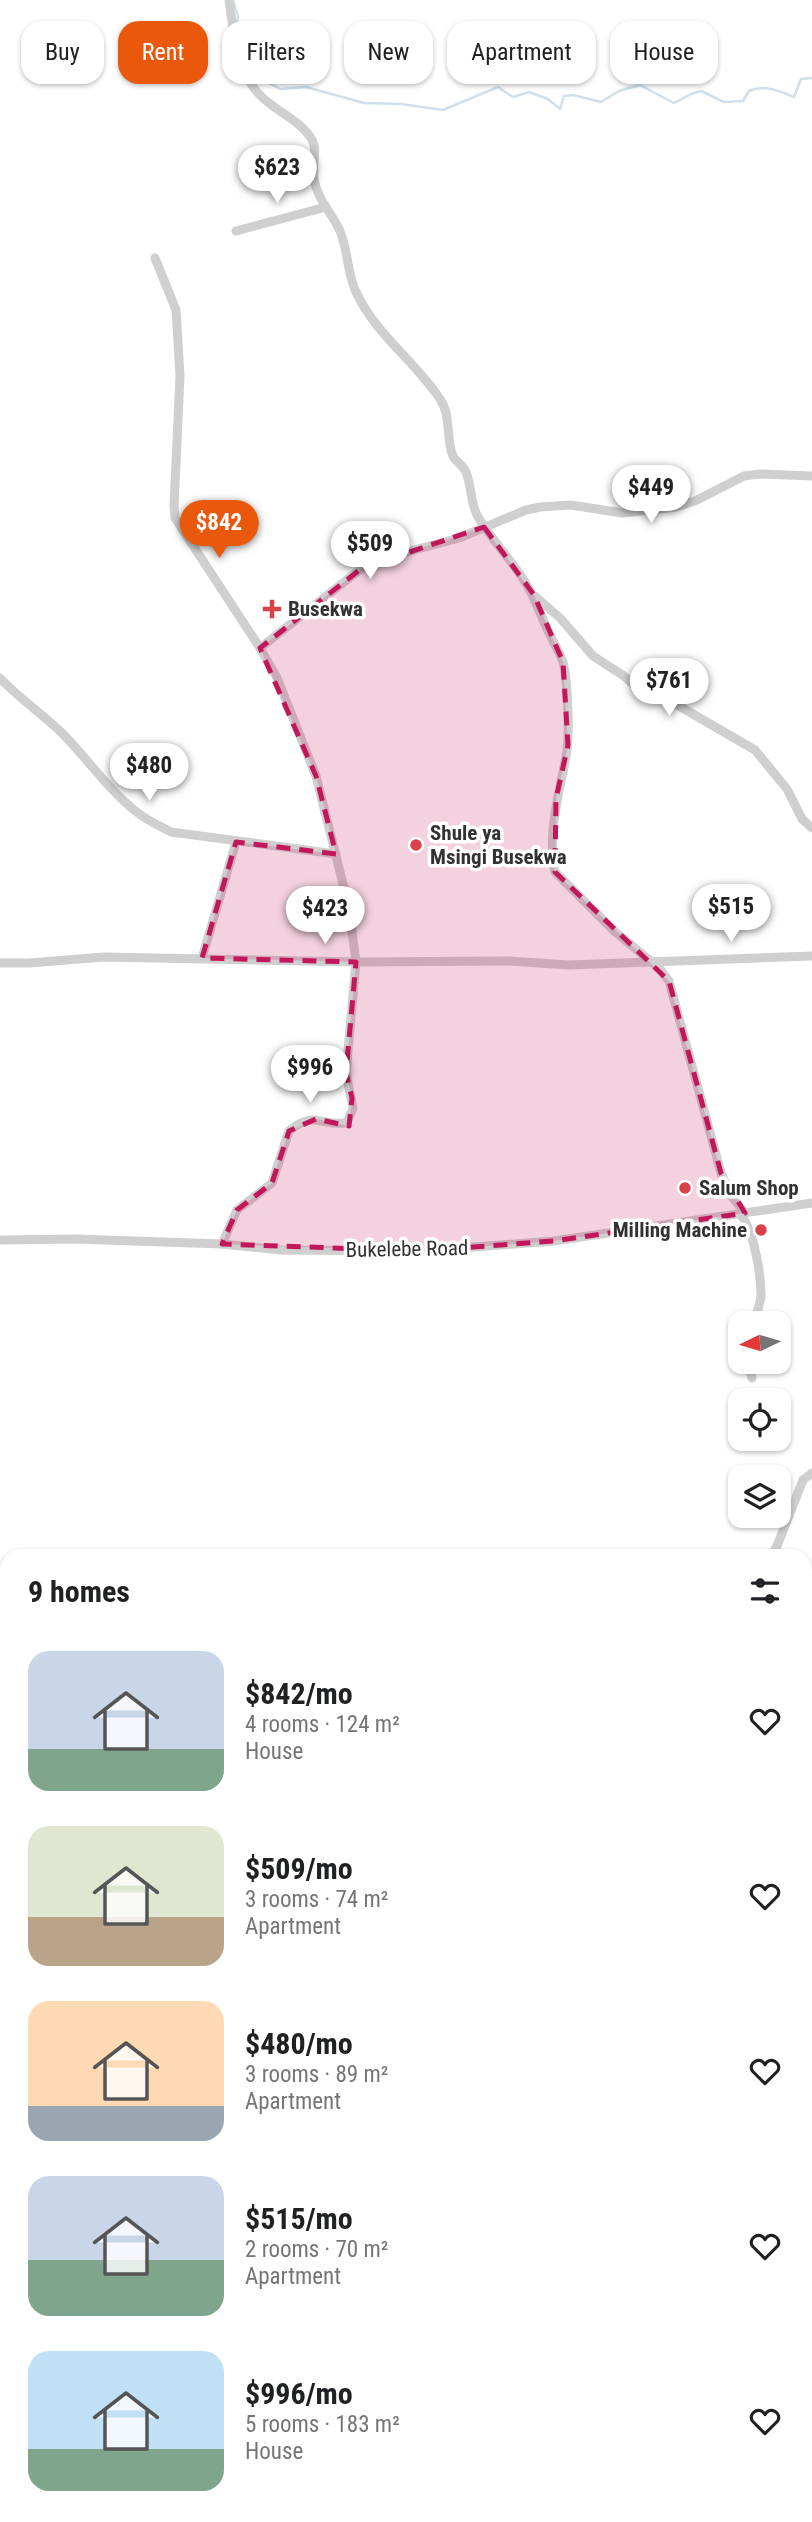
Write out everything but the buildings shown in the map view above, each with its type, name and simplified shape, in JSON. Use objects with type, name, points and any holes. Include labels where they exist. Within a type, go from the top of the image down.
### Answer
[{"type":"street","points":[[229,0],[240,59],[246,74],[263,99],[290,117],[311,137],[315,147],[314,179],[317,192],[340,232],[346,263],[362,304],[388,341],[428,382],[445,408],[453,457],[466,471],[474,509],[484,527],[534,595],[561,619],[593,656],[642,691],[679,706],[755,750],[787,789],[802,819],[812,828]]},
{"type":"street","points":[[236,231],[326,207]]},
{"type":"street","points":[[155,258],[176,310],[180,376],[175,518],[260,648],[294,716],[316,776],[336,853],[349,908],[356,962],[346,1073],[352,1098],[352,1114],[344,1123],[317,1119],[296,1125],[289,1131],[272,1183],[237,1210],[222,1244]]},
{"type":"street","points":[[260,648],[362,568],[403,552],[459,538],[540,507],[571,505],[622,513],[651,510],[695,501],[738,478],[751,475],[812,476]]},
{"type":"street","points":[[534,595],[563,662],[565,674],[568,745],[556,799],[552,859],[555,872],[613,930],[651,960],[669,981],[721,1173],[748,1227],[760,1285],[761,1298],[757,1311]]},
{"type":"street","points":[[0,678],[60,731],[112,789],[139,814],[171,832],[336,853]]},
{"type":"street","points":[[202,957],[236,842]]},
{"type":"street","points":[[0,963],[29,964],[104,957],[202,957],[356,962],[509,961],[562,965],[812,956]]},
{"type":"street","name":"Bukelebe Road","points":[[0,1240],[76,1239],[222,1244],[280,1250],[421,1251],[554,1241],[812,1203]]},
{"type":"street","points":[[751,1374],[752,1378]]},
{"type":"street","points":[[774,1549],[803,1480],[812,1473]]},
{"type":"highlighted area","points":[[484,527],[534,595],[563,662],[568,745],[556,799],[555,872],[669,981],[721,1173],[745,1213],[554,1241],[421,1251],[222,1244],[237,1210],[272,1183],[289,1131],[316,1119],[349,1126],[352,1098],[346,1073],[356,962],[202,958],[236,842],[336,854],[316,776],[260,648],[362,568]]},
{"type":"waterway","points":[[233,0],[238,21]]},
{"type":"waterway","points":[[271,84],[280,89],[306,87],[364,103],[401,104],[443,110],[498,87],[513,97],[529,92],[548,99],[560,109],[564,96],[573,95],[601,102],[619,91],[640,85],[674,103],[701,91],[724,102],[743,101],[749,91],[760,88],[772,89],[794,97],[801,79],[812,78]]},
{"type":"place","name":"Busekwa","points":[[272,609]]},
{"type":"place","name":"Shule ya Msingi Busekwa","points":[[416,845]]},
{"type":"place","name":"Salum Shop","points":[[685,1188]]},
{"type":"place","name":"Milling Machine","points":[[761,1230]]}]
